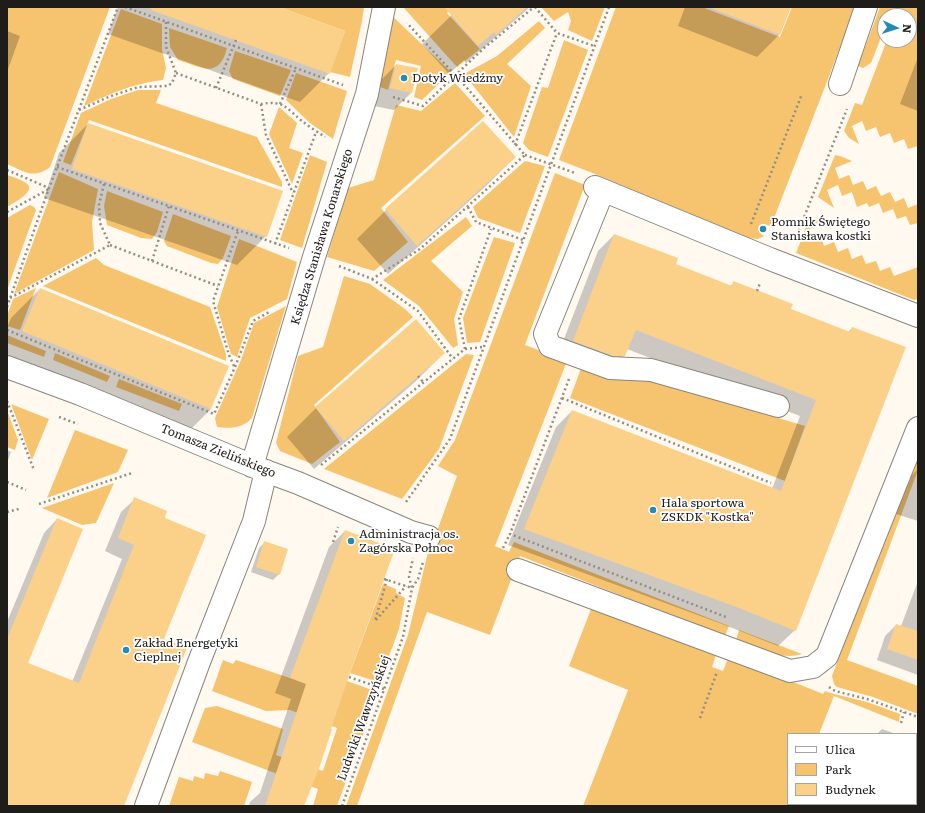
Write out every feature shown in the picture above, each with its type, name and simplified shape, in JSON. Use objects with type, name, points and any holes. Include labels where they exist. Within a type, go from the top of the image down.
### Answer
[{"type":"street","name":"Księdza Stanisława Konarskiego","points":[[146,806],[199,662],[254,521],[259,469],[314,257],[367,91],[384,7]]},
{"type":"street","points":[[840,84],[866,7]]},
{"type":"street","points":[[778,406],[651,370],[610,368],[550,346],[545,334],[599,189],[786,265],[918,316]]},
{"type":"street","name":"Tomasza Zielińskiego","points":[[7,367],[80,394],[259,469],[298,483],[421,542]]},
{"type":"street","points":[[518,570],[790,671],[813,667],[827,656],[918,428]]},
{"type":"path","points":[[7,307],[49,188],[118,7]]},
{"type":"path","points":[[125,7],[300,70],[367,91],[423,106],[512,23],[534,7],[557,33],[594,46]]},
{"type":"path","points":[[412,588],[418,579],[421,542],[402,507],[450,439],[609,7]]},
{"type":"path","points":[[79,110],[111,96],[138,87],[168,86],[172,83],[176,73],[166,47],[168,22],[171,18]]},
{"type":"path","points":[[403,19],[455,75],[525,155],[561,168]]},
{"type":"path","points":[[515,145],[557,33]]},
{"type":"path","points":[[216,88],[236,40]]},
{"type":"path","points":[[300,70],[302,64]]},
{"type":"path","points":[[280,104],[296,68]]},
{"type":"path","points":[[176,73],[261,104],[269,102],[284,105],[302,121],[327,138]]},
{"type":"path","points":[[751,224],[802,94]]},
{"type":"path","points":[[261,104],[266,135],[294,194]]},
{"type":"path","points":[[786,265],[848,105]]},
{"type":"path","points":[[275,244],[317,131]]},
{"type":"path","points":[[372,279],[420,249],[525,155]]},
{"type":"path","points":[[57,167],[175,207],[287,248]]},
{"type":"path","points":[[7,170],[49,188]]},
{"type":"path","points":[[496,174],[500,178]]},
{"type":"path","points":[[104,184],[99,205],[100,224],[110,245],[218,286]]},
{"type":"path","points":[[7,212],[49,188]]},
{"type":"path","points":[[152,261],[169,206]]},
{"type":"path","points":[[468,207],[476,222],[523,240]]},
{"type":"path","points":[[445,221],[448,225]]},
{"type":"path","points":[[465,349],[459,320],[491,229]]},
{"type":"path","points":[[234,366],[229,355],[213,301],[240,230]]},
{"type":"path","points":[[10,299],[110,245]]},
{"type":"path","points":[[314,257],[372,279],[418,311],[454,359]]},
{"type":"path","points":[[7,330],[214,414],[253,321],[272,311]]},
{"type":"path","points":[[315,469],[465,349],[484,347]]},
{"type":"path","points":[[418,376],[424,383]]},
{"type":"path","points":[[502,549],[510,534],[562,398],[771,484]]},
{"type":"path","points":[[7,401],[34,470]]},
{"type":"path","points":[[59,417],[78,424]]},
{"type":"path","points":[[368,420],[371,424]]},
{"type":"path","points":[[39,504],[132,473]]},
{"type":"path","points":[[7,482],[26,490]]},
{"type":"path","points":[[7,512],[19,509]]},
{"type":"path","points":[[333,542],[340,522]]},
{"type":"path","points":[[510,534],[730,618]]},
{"type":"path","points":[[411,570],[410,577],[412,588]]},
{"type":"path","points":[[406,586],[375,621],[386,579],[412,588]]},
{"type":"path","name":"Ludwiki Wawrzyńskiej","points":[[342,806],[403,637],[412,588]]},
{"type":"path","points":[[700,718],[718,669]]},
{"type":"path","points":[[799,669],[835,691],[867,699],[918,717]]},
{"type":"path","points":[[349,677],[384,689]]},
{"type":"path","points":[[901,723],[904,712]]},
{"type":"green space","points":[[7,7],[110,7],[50,167],[44,171],[33,174],[7,164]]},
{"type":"green space","points":[[279,7],[364,7],[350,77],[330,72],[345,31]]},
{"type":"green space","points":[[403,7],[453,7],[447,13],[480,49],[457,67]]},
{"type":"green space","points":[[541,7],[605,7],[592,41],[568,30],[571,21],[568,12],[554,21]]},
{"type":"green space","points":[[616,7],[702,7],[780,37],[792,7],[855,7],[771,226],[764,224],[759,225],[759,232],[764,236],[758,239],[748,238],[559,160]]},
{"type":"green space","points":[[880,7],[893,7],[893,8]]},
{"type":"green space","points":[[918,7],[918,146],[908,149],[904,139],[894,143],[890,133],[880,137],[876,127],[866,131],[862,121],[852,126],[859,144],[849,138],[844,131],[855,103],[862,105],[884,48],[917,48],[917,8],[901,8]]},
{"type":"green space","points":[[121,9],[162,24],[162,49],[166,68],[163,80],[141,84],[113,93],[84,106]]},
{"type":"green space","points":[[389,13],[451,72],[422,100],[414,97],[421,66],[396,60],[388,90],[375,85]]},
{"type":"green space","points":[[877,15],[877,48],[871,63],[863,68],[858,66]]},
{"type":"green space","points":[[539,21],[545,28],[507,64],[531,86],[514,137],[464,74],[497,56]]},
{"type":"green space","points":[[169,28],[227,48],[224,58],[214,68],[208,69],[178,60],[170,47]]},
{"type":"green space","points":[[564,40],[588,50],[548,157],[529,150],[523,143],[542,87],[548,88]]},
{"type":"green space","points":[[235,51],[291,70],[280,96],[233,79],[229,71]]},
{"type":"green space","points":[[296,73],[347,91],[333,139],[310,123],[286,100]]},
{"type":"green space","points":[[455,83],[485,116],[381,208],[408,242],[374,271],[327,257],[348,188],[374,180],[396,105],[421,111]]},
{"type":"green space","points":[[138,90],[161,90],[156,103],[257,137],[282,182],[282,187],[89,120],[71,165],[63,162],[81,113],[111,99]]},
{"type":"green space","points":[[279,107],[297,123],[289,148],[303,153],[292,184],[269,134]]},
{"type":"green space","points":[[310,155],[327,162],[302,248],[280,240]]},
{"type":"green space","points":[[835,155],[852,161],[835,168],[839,179],[849,175],[853,185],[863,181],[867,190],[876,186],[881,196],[890,192],[895,202],[904,198],[908,208],[918,204],[918,223],[910,225],[906,216],[897,219],[893,209],[883,213],[879,203],[869,207],[867,203],[857,207],[852,192],[842,196],[838,185],[827,190],[834,208],[818,197]]},
{"type":"green space","points":[[525,161],[545,166],[520,233],[478,218],[473,207]]},
{"type":"green space","points":[[59,172],[98,189],[92,222],[94,250],[14,294]]},
{"type":"green space","points":[[555,173],[585,185],[525,345],[567,361],[495,546],[509,552],[514,542],[729,626],[725,636],[520,556],[490,635],[427,612],[357,806],[346,806],[408,635],[430,544],[432,545],[457,476],[438,466],[455,440]]},
{"type":"green space","points":[[7,175],[26,183],[29,186],[29,190],[19,200],[7,207]]},
{"type":"green space","points":[[107,191],[163,212],[157,232],[152,239],[141,238],[107,225],[104,206]]},
{"type":"green space","points":[[30,205],[36,210],[7,290],[7,218]]},
{"type":"green space","points":[[173,214],[231,236],[223,258],[218,264],[211,263],[167,246],[164,241]]},
{"type":"green space","points":[[466,217],[472,226],[431,261],[463,292],[454,319],[458,345],[453,348],[419,306],[383,280]]},
{"type":"green space","points":[[810,217],[824,223],[807,230],[810,240],[821,236],[824,246],[834,242],[838,252],[848,248],[852,259],[862,255],[866,264],[876,261],[880,271],[890,267],[894,276],[918,267],[918,299],[914,300],[796,253]]},
{"type":"green space","points":[[494,237],[515,243],[480,342],[467,343],[463,318]]},
{"type":"green space","points":[[239,239],[297,262],[287,299],[250,318],[237,357],[231,354],[217,307]]},
{"type":"green space","points":[[96,258],[104,265],[210,307],[226,354],[226,361],[43,286]]},
{"type":"green space","points":[[344,276],[370,284],[405,309],[413,317],[314,405],[340,442],[312,464],[280,451],[276,443],[298,356],[323,347]]},
{"type":"green space","points":[[36,288],[20,330],[7,326],[7,316],[13,299]]},
{"type":"green space","points":[[286,306],[252,418],[240,426],[227,428],[217,427],[215,418],[241,360],[254,323]]},
{"type":"green space","points":[[7,335],[46,351],[44,357],[7,343]]},
{"type":"green space","points":[[55,353],[110,376],[107,382],[53,360]]},
{"type":"green space","points":[[466,354],[474,355],[439,449],[402,499],[324,469]]},
{"type":"green space","points":[[582,366],[651,380],[805,426],[785,481],[570,398]]},
{"type":"green space","points":[[119,379],[182,404],[179,411],[116,387]]},
{"type":"green space","points":[[11,404],[49,419],[32,460]]},
{"type":"green space","points":[[7,410],[18,440],[15,450],[7,447]]},
{"type":"green space","points":[[75,430],[128,450],[118,472],[47,498]]},
{"type":"green space","points":[[918,450],[918,470],[847,660],[918,686],[918,714],[873,697],[837,687],[834,684],[832,676]]},
{"type":"green space","points":[[114,483],[96,523],[82,525],[42,508]]},
{"type":"green space","points":[[383,584],[396,589],[396,593],[405,598],[399,629],[381,678],[375,681],[350,673]]},
{"type":"green space","points":[[593,604],[717,652],[712,667],[723,671],[729,656],[823,694],[825,691],[867,702],[900,714],[899,722],[834,696],[819,733],[787,733],[787,805],[793,806],[583,806],[628,690],[569,666]]},
{"type":"green space","points":[[739,630],[802,654],[785,656],[768,652],[736,640]]},
{"type":"green space","points":[[223,660],[233,664],[236,660],[290,678],[347,681],[372,690],[374,696],[369,718],[337,806],[313,806],[318,789],[192,742],[205,708],[217,706],[283,729],[276,755],[323,771],[337,728],[290,710],[266,711],[212,691]]},
{"type":"green space","points":[[220,771],[252,782],[244,806],[169,806],[179,777],[193,781],[194,776],[204,779],[205,773],[218,776]]},
{"type":"building","points":[[151,7],[279,7],[345,31],[330,74],[151,10]]},
{"type":"building","points":[[444,7],[527,7],[496,35],[494,32],[478,46]]},
{"type":"building","points":[[711,7],[791,7],[780,35]]},
{"type":"building","points":[[396,64],[418,68],[412,93],[390,88]]},
{"type":"building","points":[[483,121],[516,157],[417,246],[385,209]]},
{"type":"building","points":[[88,123],[283,191],[267,237],[72,169]]},
{"type":"building","points":[[614,234],[678,258],[676,264],[732,286],[733,281],[793,304],[791,309],[850,332],[852,327],[906,347],[796,631],[739,608],[524,529],[572,410],[781,491],[816,400],[636,330],[625,356],[613,356],[573,341]]},
{"type":"building","points":[[40,288],[229,366],[211,409],[22,331]]},
{"type":"building","points":[[416,319],[445,353],[344,441],[315,407]]},
{"type":"building","name":"Zakład Energetyki Cieplnej","points":[[134,497],[167,511],[165,518],[206,535],[164,639],[187,648],[124,806],[7,806],[7,639],[57,518],[83,529],[28,663],[79,683],[134,545],[118,538]]},
{"type":"building","points":[[345,530],[395,549],[350,673],[320,766],[304,806],[265,806],[306,684],[290,678]]},
{"type":"building","points":[[264,541],[288,549],[280,575],[256,567]]},
{"type":"building","points":[[896,624],[918,631],[918,660],[887,649]]},
{"type":"place","name":"Dotyk Wiedźmy","points":[[404,78]]},
{"type":"place","name":"Pomnik Świętego Stanisława kostki","points":[[763,229]]},
{"type":"place","name":"Hala sportowa ZSKDK \"Kostka\"","points":[[653,510]]},
{"type":"place","name":"Administracja os. Zagórska Połnoc","points":[[351,541]]},
{"type":"place","name":"Zakład Energetyki Cieplnej","points":[[126,650]]}]
